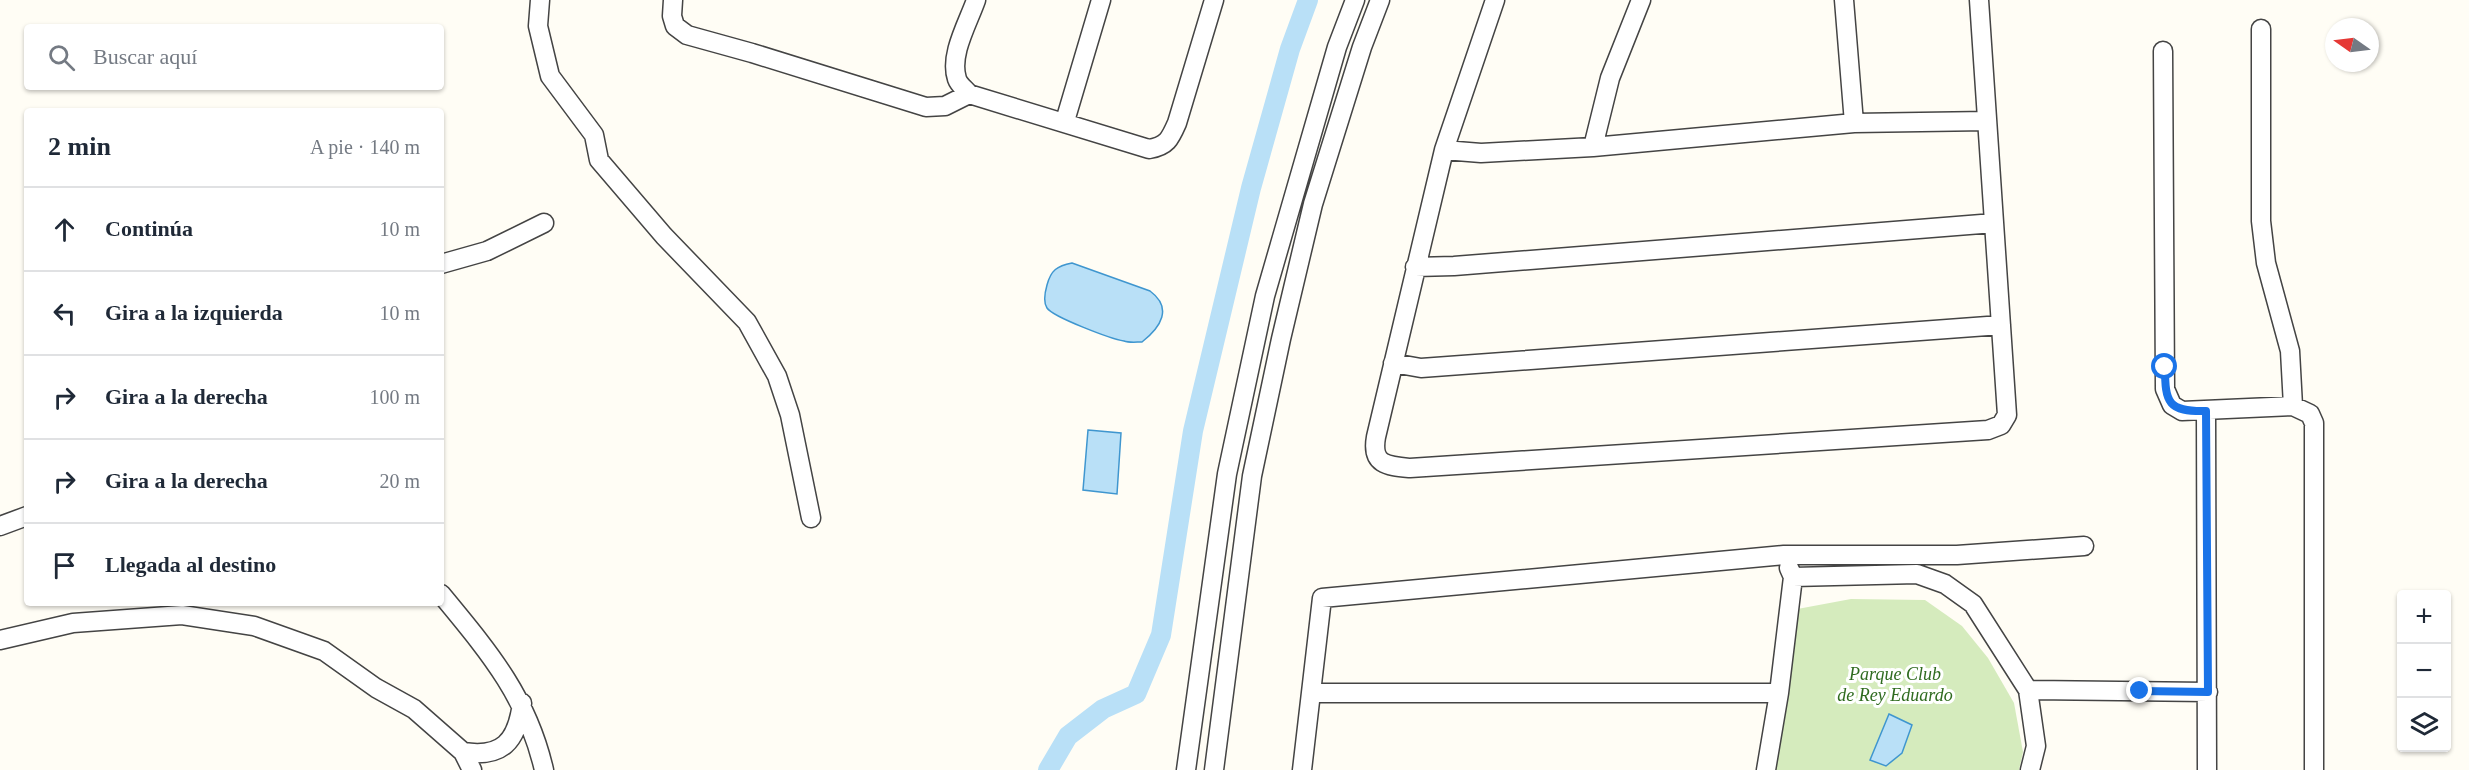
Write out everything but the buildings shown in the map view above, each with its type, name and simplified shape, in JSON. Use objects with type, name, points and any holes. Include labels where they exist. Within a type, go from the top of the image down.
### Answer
[{"type":"street","points":[[540,0],[538,26],[550,76],[594,135],[599,160],[664,236],[747,322],[777,376],[790,415],[811,518]]},
{"type":"street","points":[[673,0],[672,16],[675,26],[687,35],[926,107],[945,106],[969,94]]},
{"type":"street","points":[[976,0],[958,49],[955,66],[957,82],[969,94],[1065,121],[1149,149],[1162,147],[1170,140],[1214,0]]},
{"type":"street","points":[[1065,121],[1101,0]]},
{"type":"street","points":[[1185,770],[1227,474],[1265,296],[1337,47],[1355,0]]},
{"type":"street","points":[[1214,770],[1252,476],[1281,339],[1313,204],[1362,47],[1380,0]]},
{"type":"street","points":[[1495,0],[1444,150],[1415,267],[1375,444],[1378,458],[1386,466],[1410,468],[1993,429],[2001,425],[2007,415],[1979,0]]},
{"type":"street","points":[[1593,147],[1611,78],[1641,0]]},
{"type":"street","points":[[1845,0],[1854,123]]},
{"type":"street","points":[[2261,29],[2261,221],[2266,263],[2290,351],[2293,406]]},
{"type":"street","points":[[2163,51],[2165,389],[2172,405],[2182,411],[2293,406],[2310,414],[2314,423],[2314,770]]},
{"type":"street","points":[[1444,150],[1481,153],[1593,147],[1854,123],[1987,120]]},
{"type":"street","points":[[444,263],[487,251],[544,223]]},
{"type":"street","points":[[1415,267],[1454,266],[1994,223]]},
{"type":"street","points":[[1393,363],[1421,368],[2001,325]]},
{"type":"street","points":[[2206,411],[2207,770]]},
{"type":"street","points":[[0,526],[24,517]]},
{"type":"street","points":[[1302,770],[1322,598],[1784,555],[1957,555],[2084,546]]},
{"type":"street","points":[[1766,770],[1779,693],[1793,577],[1784,555]]},
{"type":"street","points":[[1793,577],[1917,574],[1945,584],[1973,604],[2028,690],[2036,746],[2030,770]]},
{"type":"street","points":[[444,598],[508,680],[522,703],[544,770]]},
{"type":"street","points":[[0,640],[73,623],[182,615],[254,626],[324,651],[376,688],[414,709],[463,752],[472,770]]},
{"type":"street","points":[[2028,690],[2208,692]]},
{"type":"street","points":[[1312,693],[1779,693]]},
{"type":"street","points":[[463,752],[481,754],[500,749],[511,740],[516,731],[522,703]]},
{"type":"green space","name":"Parque Club de Rey Eduardo","points":[[1851,599],[1925,600],[1962,626],[1988,658],[2014,703],[2023,752],[2019,770],[1767,770],[1792,610]]},
{"type":"water","points":[[1072,263],[1150,291],[1157,297],[1163,311],[1159,324],[1142,342],[1128,342],[1083,327],[1051,312],[1045,300],[1049,280],[1055,270]]},
{"type":"water","points":[[1088,430],[1121,433],[1117,494],[1083,490]]},
{"type":"water","points":[[1889,714],[1912,725],[1902,753],[1886,766],[1870,760]]},
{"type":"waterway","points":[[1048,770],[1068,736],[1103,709],[1136,694],[1161,635],[1193,431],[1251,188],[1290,49],[1308,0]]},
{"type":"route","points":[[2140,691],[2208,692],[2206,411],[2182,411],[2172,405],[2165,389],[2165,367]]}]
